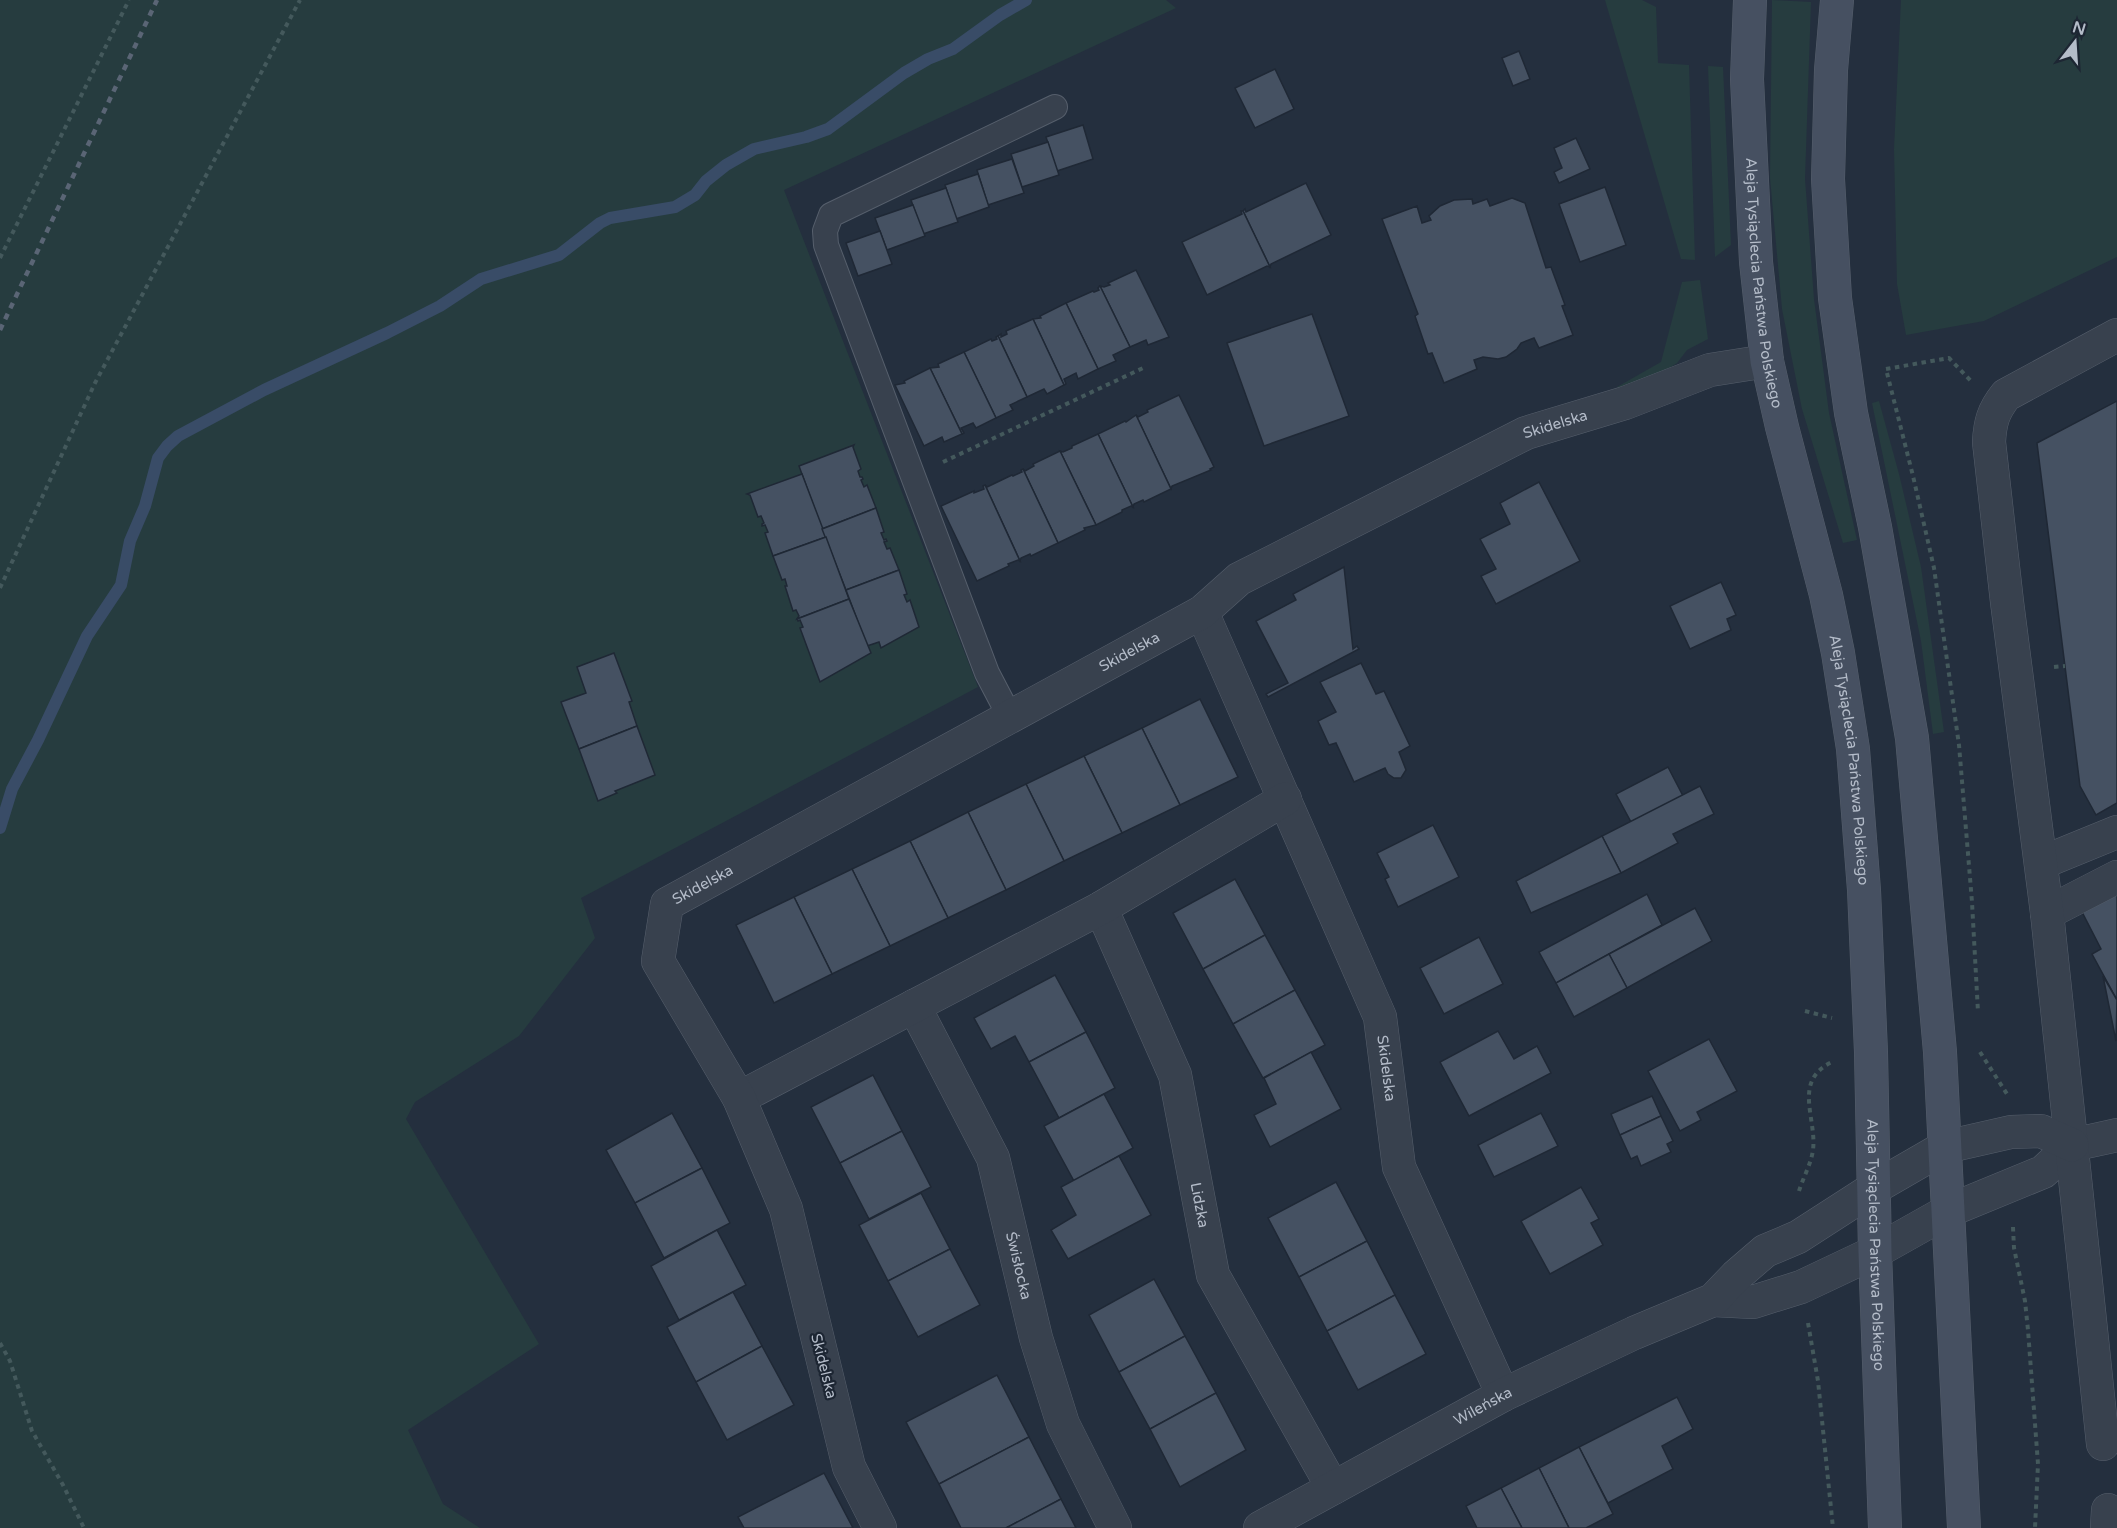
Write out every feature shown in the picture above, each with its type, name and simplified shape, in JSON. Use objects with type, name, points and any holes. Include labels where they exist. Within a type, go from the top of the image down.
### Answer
[{"type":"main road","name":"Aleja Tysiąclecia Państwa Polskiego","points":[[1750,0],[1748,102],[1756,262],[1767,361],[1826,596],[1838,653],[1853,749],[1864,890],[1871,1052],[1875,1252],[1885,1528]]},
{"type":"main road","points":[[1837,0],[1831,70],[1828,179],[1835,298],[1851,412],[1875,527],[1912,738],[1940,1052],[1964,1528]]},
{"type":"street","points":[[2103,1444],[2048,913],[2007,602],[1989,442],[1990,422],[1996,408],[2006,395],[2117,335]]},
{"type":"street","name":"Skidelska","points":[[880,1528],[849,1467],[786,1209],[739,1098],[658,961],[667,904],[1202,612],[1239,579],[1526,433],[1625,404],[1710,370],[1767,361]]},
{"type":"street","name":"Skidelska","points":[[1202,612],[1380,1017],[1399,1167],[1503,1395]]},
{"type":"street","points":[[739,1098],[1101,908],[1285,799]]},
{"type":"street","points":[[2041,863],[2117,832]]},
{"type":"street","points":[[2048,913],[2117,877]]},
{"type":"street","name":"Lidzka","points":[[1101,908],[1175,1075],[1213,1275],[1333,1488]]},
{"type":"street","name":"Świsłocka","points":[[914,1006],[993,1158],[1036,1338],[1063,1424],[1115,1528]]},
{"type":"street","name":"Wileńska","points":[[1260,1528],[1503,1395],[1634,1333],[1713,1300],[1765,1251],[1798,1237],[1874,1188],[1945,1147],[2011,1132],[2041,1131],[2072,1144],[2043,1172],[1948,1211],[1875,1252],[1801,1287],[1753,1302],[1713,1300]]},
{"type":"street","points":[[2072,1144],[2117,1135]]},
{"type":"lane","points":[[1010,717],[987,673],[912,476],[826,245],[825,231],[831,215],[1055,107]]},
{"type":"path","points":[[0,258],[129,0]]},
{"type":"path","points":[[0,588],[95,383],[300,0]]},
{"type":"path","points":[[1886,369],[1949,358],[1996,408]]},
{"type":"path","points":[[912,476],[1143,368]]},
{"type":"path","points":[[2055,667],[2065,666]]},
{"type":"path","points":[[1805,1011],[1833,1018]]},
{"type":"path","points":[[2012,1222],[2014,1248],[2025,1301],[2031,1364],[2038,1464],[2035,1528]]},
{"type":"path","points":[[0,1343],[10,1361],[32,1431],[63,1485],[84,1528]]},
{"type":"green space","points":[[0,0],[1166,0],[1176,8],[784,190],[978,687],[581,898],[595,938],[519,1036],[415,1102],[406,1119],[539,1344],[408,1430],[443,1504],[480,1528],[0,1528]]},
{"type":"green space","points":[[1605,0],[1642,0],[1656,7],[1658,63],[1689,65],[1695,260],[1681,259]]},
{"type":"green space","points":[[1772,0],[1811,2],[1805,179],[1814,299],[1829,413],[1857,540],[1843,543],[1802,409],[1782,309],[1770,178]]},
{"type":"green space","points":[[1901,0],[2117,0],[2117,257],[1984,321],[1906,335],[1897,284],[1894,149]]},
{"type":"green space","points":[[1708,66],[1723,67],[1731,245],[1715,257]]},
{"type":"green space","points":[[1700,280],[1708,339],[1687,350],[1677,363],[1663,372],[1621,392],[1617,387],[1661,362],[1682,282]]},
{"type":"green space","points":[[1879,401],[1921,567],[1944,732],[1933,734],[1921,641],[1872,403]]},
{"type":"building","points":[[1519,51],[1530,79],[1513,86],[1502,58]]},
{"type":"building","points":[[1275,69],[1294,109],[1255,128],[1235,88]]},
{"type":"building","points":[[1083,125],[1093,159],[1057,171],[1046,137]]},
{"type":"building","points":[[1576,138],[1590,169],[1559,183],[1554,172],[1562,168],[1554,148]]},
{"type":"building","points":[[1048,142],[1059,175],[1022,187],[1011,154]]},
{"type":"building","points":[[1012,159],[1024,193],[988,205],[977,170]]},
{"type":"building","points":[[978,174],[989,207],[956,219],[945,185]]},
{"type":"building","points":[[1306,183],[1331,235],[1271,264],[1270,267],[1243,211],[1245,209],[1246,212]]},
{"type":"building","points":[[1605,187],[1626,245],[1580,262],[1559,204]]},
{"type":"building","points":[[946,188],[958,222],[923,234],[911,200]]},
{"type":"building","points":[[1512,198],[1525,203],[1546,268],[1551,267],[1565,305],[1562,306],[1573,335],[1539,348],[1534,338],[1521,343],[1506,357],[1498,359],[1483,357],[1474,360],[1477,369],[1444,383],[1432,353],[1428,354],[1415,316],[1418,314],[1382,219],[1417,206],[1422,223],[1431,220],[1429,216],[1440,206],[1454,200],[1472,199],[1473,204],[1487,199],[1490,206]]},
{"type":"building","points":[[913,205],[925,236],[887,250],[875,218]]},
{"type":"building","points":[[1241,211],[1270,267],[1267,266],[1207,295],[1182,242],[1242,214]]},
{"type":"building","points":[[880,231],[892,264],[858,276],[846,243]]},
{"type":"building","points":[[1136,270],[1169,337],[1148,345],[1146,340],[1130,347],[1100,286],[1110,285],[1108,283]]},
{"type":"building","points":[[1100,286],[1130,347],[1113,355],[1116,361],[1098,369],[1066,303],[1099,290]]},
{"type":"building","points":[[1066,303],[1098,369],[1078,379],[1076,373],[1064,379],[1066,384],[1064,385],[1033,319],[1041,318],[1040,316]]},
{"type":"building","points":[[1312,314],[1349,416],[1264,446],[1227,343]]},
{"type":"building","points":[[1033,319],[1064,385],[1047,394],[1044,389],[1027,397],[998,336],[1001,334],[1001,337],[1007,334],[1006,331]]},
{"type":"building","points":[[998,336],[1027,397],[1010,405],[1013,410],[996,418],[964,352],[991,339],[992,341],[997,339]]},
{"type":"building","points":[[964,352],[996,418],[976,428],[973,423],[961,428],[964,433],[962,434],[930,368],[939,367],[938,364]]},
{"type":"building","points":[[930,368],[962,434],[944,442],[942,437],[924,446],[895,385],[905,383],[904,381]]},
{"type":"building","points":[[1179,395],[1214,467],[1172,486],[1171,489],[1136,415],[1138,417],[1148,412],[1147,410]]},
{"type":"building","points":[[2117,401],[2117,803],[2096,815],[2080,786],[2037,443]]},
{"type":"building","points":[[1136,415],[1171,489],[1144,502],[1143,500],[1134,504],[1133,507],[1098,434]]},
{"type":"building","points":[[1098,434],[1133,507],[1122,510],[1096,525],[1060,451],[1072,448]]},
{"type":"building","points":[[854,445],[861,469],[858,471],[863,479],[861,480],[864,487],[867,485],[876,508],[822,529],[799,466]]},
{"type":"building","points":[[1060,451],[1096,525],[1084,528],[1085,530],[1058,543],[1023,469],[1025,471],[1034,466],[1033,464]]},
{"type":"building","points":[[1023,469],[1058,543],[1031,556],[1030,554],[1021,558],[1020,561],[985,485],[987,487],[1022,472]]},
{"type":"building","points":[[802,474],[826,537],[773,556],[765,533],[768,532],[765,525],[762,526],[764,523],[761,516],[758,517],[750,495],[747,494]]},
{"type":"building","points":[[1539,482],[1580,561],[1496,604],[1481,576],[1496,569],[1480,539],[1510,524],[1500,503]]},
{"type":"building","points":[[985,485],[1020,561],[1008,564],[1009,566],[977,581],[941,506],[974,491],[974,493],[984,489]]},
{"type":"building","points":[[876,508],[884,532],[881,533],[887,541],[884,542],[887,549],[890,548],[899,570],[846,590],[822,529]]},
{"type":"building","points":[[826,537],[849,599],[797,619],[799,616],[796,610],[793,611],[785,579],[782,580],[773,556]]},
{"type":"building","points":[[1344,567],[1353,649],[1357,646],[1359,649],[1268,697],[1266,694],[1288,683],[1256,621],[1296,600],[1293,594]]},
{"type":"building","points":[[899,570],[907,594],[904,595],[907,602],[910,600],[919,627],[881,648],[879,642],[867,646],[846,590]]},
{"type":"building","points":[[1721,582],[1736,615],[1727,619],[1731,630],[1690,649],[1670,606]]},
{"type":"building","points":[[849,599],[871,653],[820,682],[800,628],[803,627],[797,619]]},
{"type":"building","points":[[614,653],[632,701],[629,702],[637,726],[579,749],[561,702],[586,693],[577,667]]},
{"type":"building","points":[[1361,663],[1376,694],[1384,691],[1410,746],[1399,752],[1406,770],[1401,778],[1394,778],[1385,768],[1354,782],[1336,743],[1329,745],[1318,721],[1336,712],[1320,682]]},
{"type":"building","points":[[1200,699],[1238,777],[1180,805],[1142,728]]},
{"type":"building","points":[[637,726],[655,775],[615,791],[617,793],[598,801],[579,749]]},
{"type":"building","points":[[1142,728],[1180,805],[1122,833],[1084,756]]},
{"type":"building","points":[[1084,756],[1122,833],[1064,861],[1026,784]]},
{"type":"building","points":[[1668,767],[1683,796],[1631,822],[1616,794]]},
{"type":"building","points":[[1026,784],[1064,861],[1006,890],[968,812]]},
{"type":"building","points":[[1700,786],[1714,814],[1673,834],[1678,843],[1621,873],[1602,836]]},
{"type":"building","points":[[968,812],[1006,890],[948,918],[910,841]]},
{"type":"building","points":[[1433,825],[1459,877],[1398,907],[1385,879],[1389,877],[1377,853]]},
{"type":"building","points":[[1602,836],[1621,873],[1531,913],[1516,881]]},
{"type":"building","points":[[910,841],[948,918],[890,946],[852,869]]},
{"type":"building","points":[[852,869],[890,946],[832,974],[794,897]]},
{"type":"building","points":[[1235,879],[1265,935],[1203,969],[1173,913]]},
{"type":"building","points":[[2117,889],[2117,1000],[2092,954],[2101,949],[2080,908]]},
{"type":"building","points":[[1647,894],[1662,925],[1556,983],[1539,952]]},
{"type":"building","points":[[794,897],[832,974],[774,1003],[736,925]]},
{"type":"building","points":[[1695,908],[1712,941],[1627,988],[1609,954]]},
{"type":"building","points":[[1265,935],[1295,990],[1233,1024],[1203,969]]},
{"type":"building","points":[[1479,937],[1503,984],[1444,1014],[1420,968]]},
{"type":"building","points":[[1609,954],[1627,988],[1574,1017],[1556,983]]},
{"type":"building","points":[[1055,975],[1086,1032],[1029,1062],[1015,1036],[991,1049],[974,1018]]},
{"type":"building","points":[[2103,976],[2117,1000],[2116,1041]]},
{"type":"building","points":[[1295,990],[1325,1045],[1263,1078],[1233,1024]]},
{"type":"building","points":[[1498,1031],[1514,1059],[1537,1046],[1551,1073],[1469,1116],[1440,1062]]},
{"type":"building","points":[[1086,1032],[1115,1088],[1059,1118],[1029,1062]]},
{"type":"building","points":[[1709,1039],[1737,1091],[1697,1112],[1701,1120],[1680,1131],[1648,1071]]},
{"type":"building","points":[[1311,1052],[1341,1109],[1270,1147],[1254,1115],[1276,1104],[1264,1078]]},
{"type":"building","points":[[873,1075],[902,1131],[840,1163],[811,1107]]},
{"type":"building","points":[[1104,1094],[1133,1148],[1074,1181],[1044,1126]]},
{"type":"building","points":[[1652,1096],[1661,1116],[1620,1135],[1611,1114]]},
{"type":"building","points":[[672,1113],[702,1168],[635,1203],[606,1150]]},
{"type":"building","points":[[1541,1113],[1558,1146],[1494,1177],[1478,1145]]},
{"type":"building","points":[[1661,1116],[1673,1141],[1667,1144],[1671,1152],[1641,1166],[1637,1156],[1631,1159],[1620,1135]]},
{"type":"building","points":[[902,1131],[931,1187],[869,1219],[840,1163]]},
{"type":"building","points":[[1119,1156],[1151,1215],[1068,1259],[1051,1230],[1076,1215],[1061,1187]]},
{"type":"building","points":[[702,1168],[730,1223],[664,1258],[635,1203]]},
{"type":"building","points":[[1336,1182],[1367,1241],[1299,1277],[1268,1218]]},
{"type":"building","points":[[1581,1187],[1599,1219],[1591,1223],[1603,1245],[1550,1274],[1521,1221]]},
{"type":"building","points":[[921,1193],[950,1249],[888,1281],[859,1225]]},
{"type":"building","points":[[717,1230],[746,1285],[679,1320],[651,1266]]},
{"type":"building","points":[[1367,1241],[1395,1295],[1327,1331],[1299,1277]]},
{"type":"building","points":[[950,1249],[980,1305],[918,1337],[888,1281]]},
{"type":"building","points":[[1154,1279],[1185,1336],[1119,1372],[1089,1315]]},
{"type":"building","points":[[733,1292],[762,1346],[696,1382],[667,1327]]},
{"type":"building","points":[[1395,1295],[1426,1354],[1358,1390],[1327,1331]]},
{"type":"building","points":[[1185,1336],[1216,1393],[1150,1429],[1119,1372]]},
{"type":"building","points":[[762,1346],[794,1405],[727,1440],[696,1382]]},
{"type":"building","points":[[997,1375],[1029,1437],[939,1484],[906,1422]]},
{"type":"building","points":[[1216,1393],[1246,1450],[1180,1487],[1150,1429]]},
{"type":"building","points":[[1677,1397],[1693,1429],[1662,1446],[1673,1469],[1608,1503],[1579,1447]]},
{"type":"building","points":[[1029,1437],[1061,1499],[1006,1528],[961,1528],[939,1484]]},
{"type":"building","points":[[1579,1447],[1613,1514],[1586,1528],[1569,1528],[1539,1468]]},
{"type":"building","points":[[1539,1468],[1569,1528],[1522,1528],[1501,1488]]},
{"type":"building","points":[[824,1473],[853,1528],[744,1528],[738,1517]]},
{"type":"building","points":[[1501,1488],[1522,1528],[1477,1528],[1466,1506]]},
{"type":"building","points":[[1061,1499],[1076,1528],[1006,1528]]},
{"type":"waterway","points":[[0,828],[12,789],[87,636],[121,585],[130,541],[145,506],[158,458],[178,436],[264,390],[440,306],[481,279],[559,255],[600,223],[610,218],[675,207],[695,195],[706,181],[726,165],[754,149],[806,137],[828,129],[904,73],[928,59],[953,49],[1000,15],[1026,0]]},
{"type":"railway","points":[[0,330],[157,0]]}]
